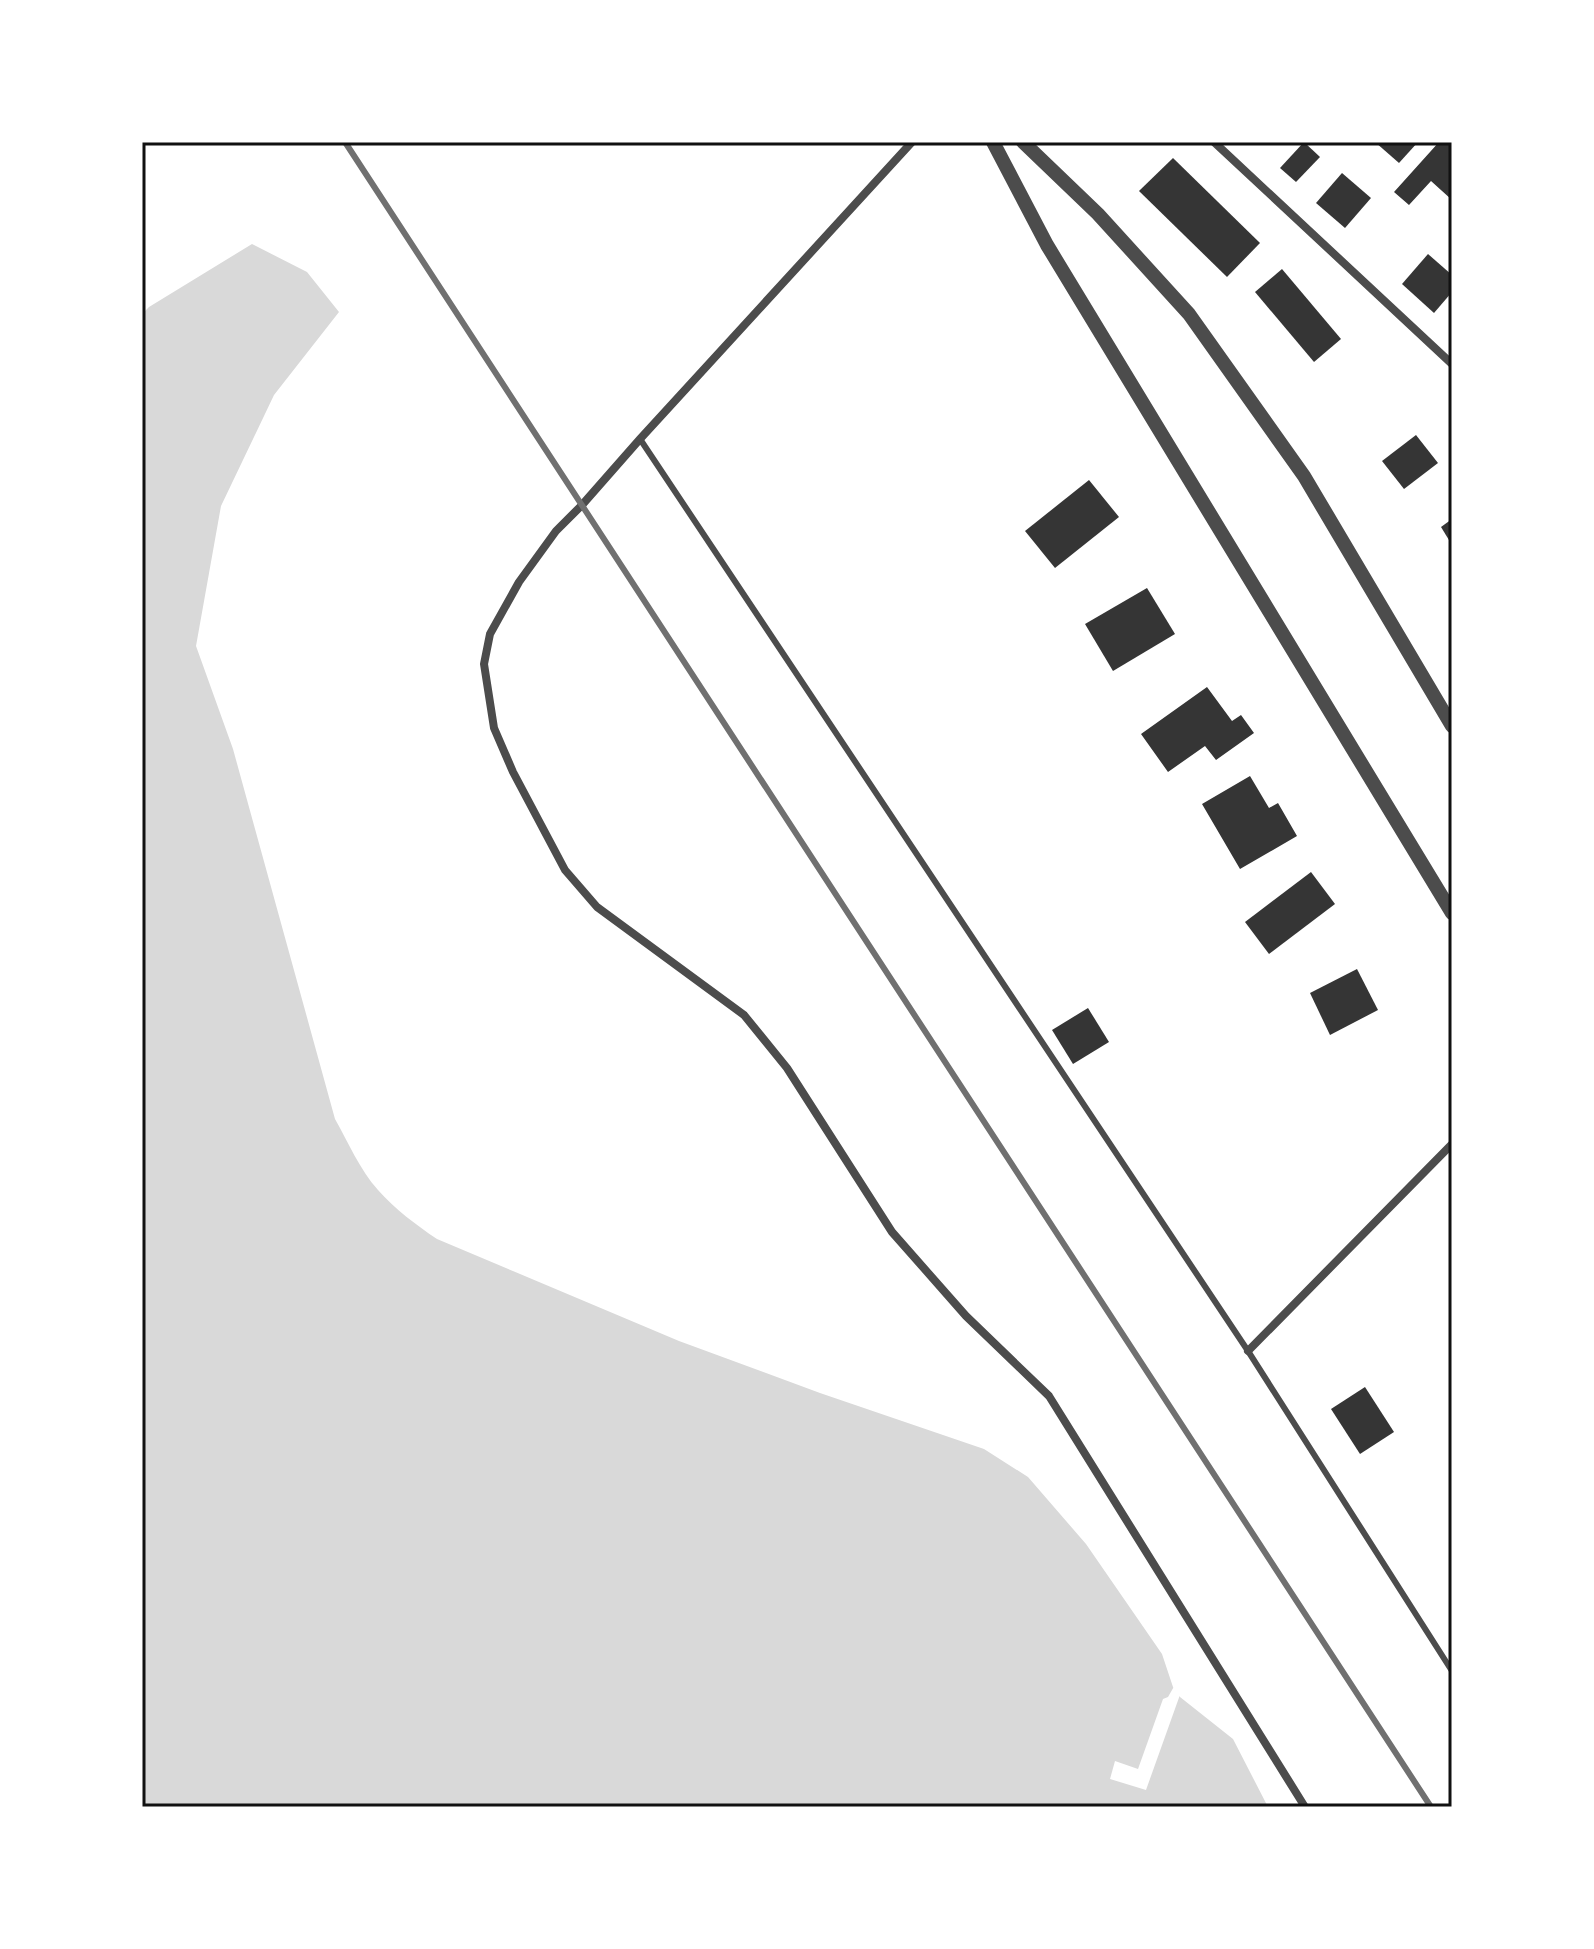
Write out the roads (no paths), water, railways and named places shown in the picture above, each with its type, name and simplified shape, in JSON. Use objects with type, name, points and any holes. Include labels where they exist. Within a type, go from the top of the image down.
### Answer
[{"type":"street","points":[[912,142],[556,531],[519,582],[490,634],[484,664],[494,728],[513,772],[565,870],[597,907],[744,1015],[787,1068],[892,1232],[966,1316],[1049,1396],[1305,1807]]},
{"type":"street","points":[[993,142],[1047,245],[1452,913]]},
{"type":"street","points":[[1023,142],[1098,214],[1189,314],[1304,476],[1452,726]]},
{"type":"street","points":[[1214,142],[1452,364]]},
{"type":"street","points":[[1248,1351],[1452,1144]]},
{"type":"lane","points":[[640,439],[1248,1351],[1452,1671]]},
{"type":"railway","points":[[345,142],[1431,1807]]}]
